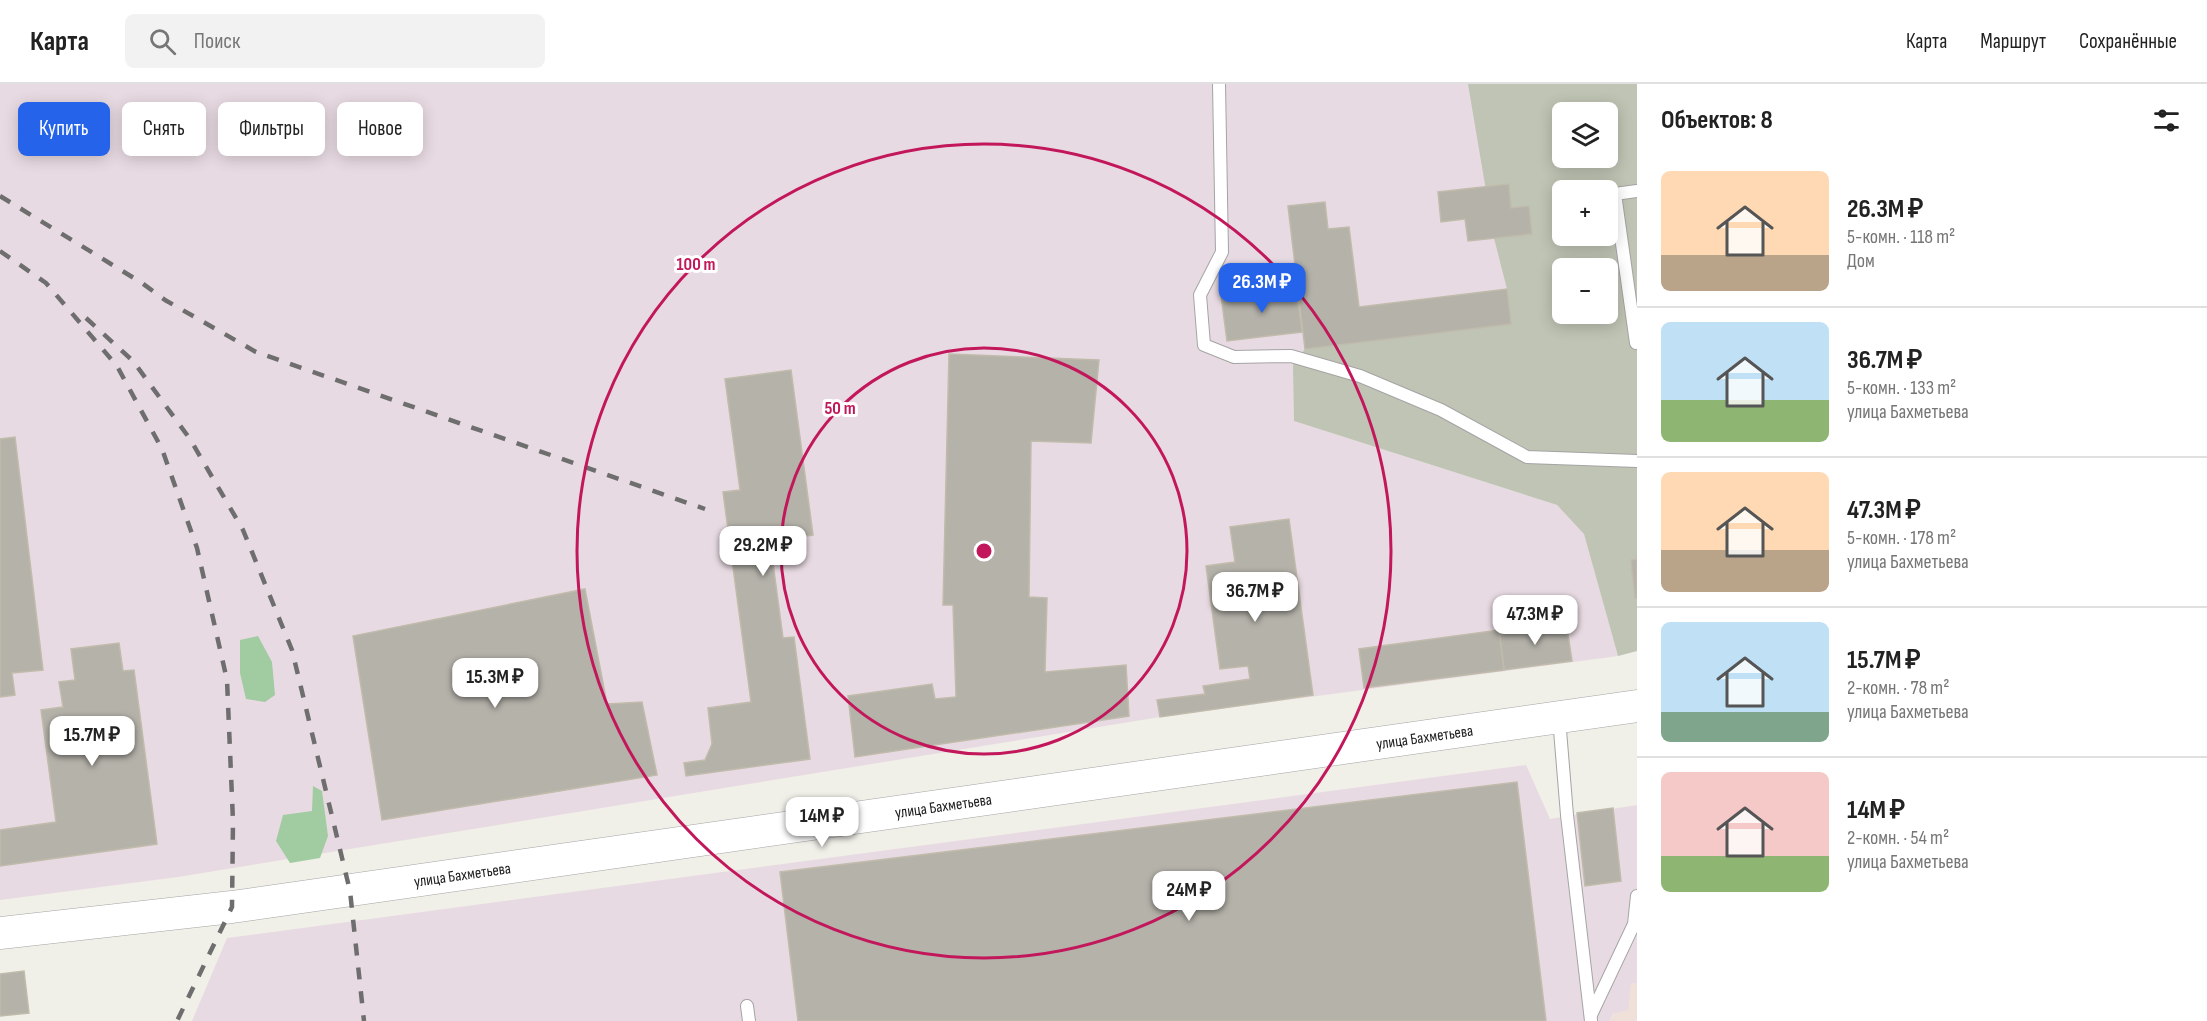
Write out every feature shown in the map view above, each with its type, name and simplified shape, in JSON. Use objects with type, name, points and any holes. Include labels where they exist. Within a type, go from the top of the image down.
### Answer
[{"type":"street","name":"улица Бахметьева","points":[[0,933],[232,907],[1637,706]]},
{"type":"lane","points":[[1219,84],[1222,252],[1200,295],[1204,345],[1234,357],[1291,356],[1360,376],[1441,410],[1527,457],[1637,462]]},
{"type":"lane","points":[[1636,344],[1615,194],[1637,191]]},
{"type":"lane","points":[[1559,717],[1567,815],[1591,1019]]},
{"type":"lane","points":[[1591,1019],[1634,924],[1637,896]]},
{"type":"lane","points":[[747,1006],[749,1021]]},
{"type":"shaded area","points":[[0,84],[1469,84],[1507,289],[1511,324],[1305,349],[1294,421],[1557,505],[1584,533],[1618,656],[1160,717],[178,877],[0,900]]},
{"type":"shaded area","points":[[1468,84],[1637,84],[1637,651],[1618,656],[1584,534],[1557,505],[1294,421],[1293,365],[1305,349],[1511,324],[1507,289],[1494,238]]},
{"type":"shaded area","points":[[1526,765],[1550,819],[1637,805],[1637,983],[1631,984],[1628,1010],[1613,1014],[1610,1021],[192,1021],[227,938]]},
{"type":"shaded area","points":[[1637,983],[1637,1021],[1610,1021],[1631,984]]},
{"type":"green space","points":[[258,636],[272,662],[275,695],[265,702],[246,699],[240,673],[240,640]]},
{"type":"green space","points":[[313,786],[322,791],[328,836],[320,858],[290,863],[276,841],[283,815],[312,811]]},
{"type":"building","points":[[1509,184],[1511,208],[1529,206],[1532,234],[1468,241],[1465,219],[1441,222],[1438,192]]},
{"type":"building","points":[[1325,202],[1328,229],[1349,227],[1359,307],[1507,289],[1511,324],[1305,349],[1288,206]]},
{"type":"building","points":[[1296,286],[1302,332],[1227,341],[1221,295]]},
{"type":"building","points":[[949,354],[1099,360],[1091,443],[1031,441],[1029,597],[1047,598],[1045,672],[1126,665],[1129,716],[855,757],[848,696],[932,684],[935,699],[956,697],[953,605],[943,605]]},
{"type":"building","points":[[791,370],[813,535],[770,541],[783,638],[794,637],[810,759],[686,776],[684,763],[705,760],[712,744],[708,708],[751,702],[723,492],[740,490],[725,379]]},
{"type":"building","points":[[15,437],[43,670],[12,673],[15,695],[0,697],[0,439]]},
{"type":"building","points":[[1289,519],[1313,695],[1160,717],[1157,700],[1205,694],[1203,686],[1250,679],[1248,666],[1220,669],[1206,566],[1235,562],[1230,527]]},
{"type":"building","points":[[1637,559],[1637,598],[1635,598],[1631,560]]},
{"type":"building","points":[[585,589],[607,704],[642,702],[657,775],[382,820],[353,636]]},
{"type":"building","points":[[1566,621],[1572,661],[1504,670],[1499,630]]},
{"type":"building","points":[[1499,630],[1504,670],[1364,688],[1359,649]]},
{"type":"building","points":[[119,643],[123,671],[134,670],[157,844],[0,866],[0,830],[56,822],[41,710],[63,707],[59,682],[75,680],[71,649]]},
{"type":"building","points":[[1517,782],[1546,1021],[798,1021],[780,872]]},
{"type":"building","points":[[1613,808],[1621,881],[1585,886],[1577,813]]},
{"type":"building","points":[[24,971],[29,1013],[0,1016],[0,974]]},
{"type":"railway","points":[[0,196],[142,283],[165,300],[256,352],[705,509]]},
{"type":"railway","points":[[0,251],[46,283],[117,366],[162,449],[197,548],[227,680],[233,821],[232,907],[177,1021]]},
{"type":"railway","points":[[86,318],[133,361],[190,439],[243,530],[292,650],[350,891],[364,1021]]}]
